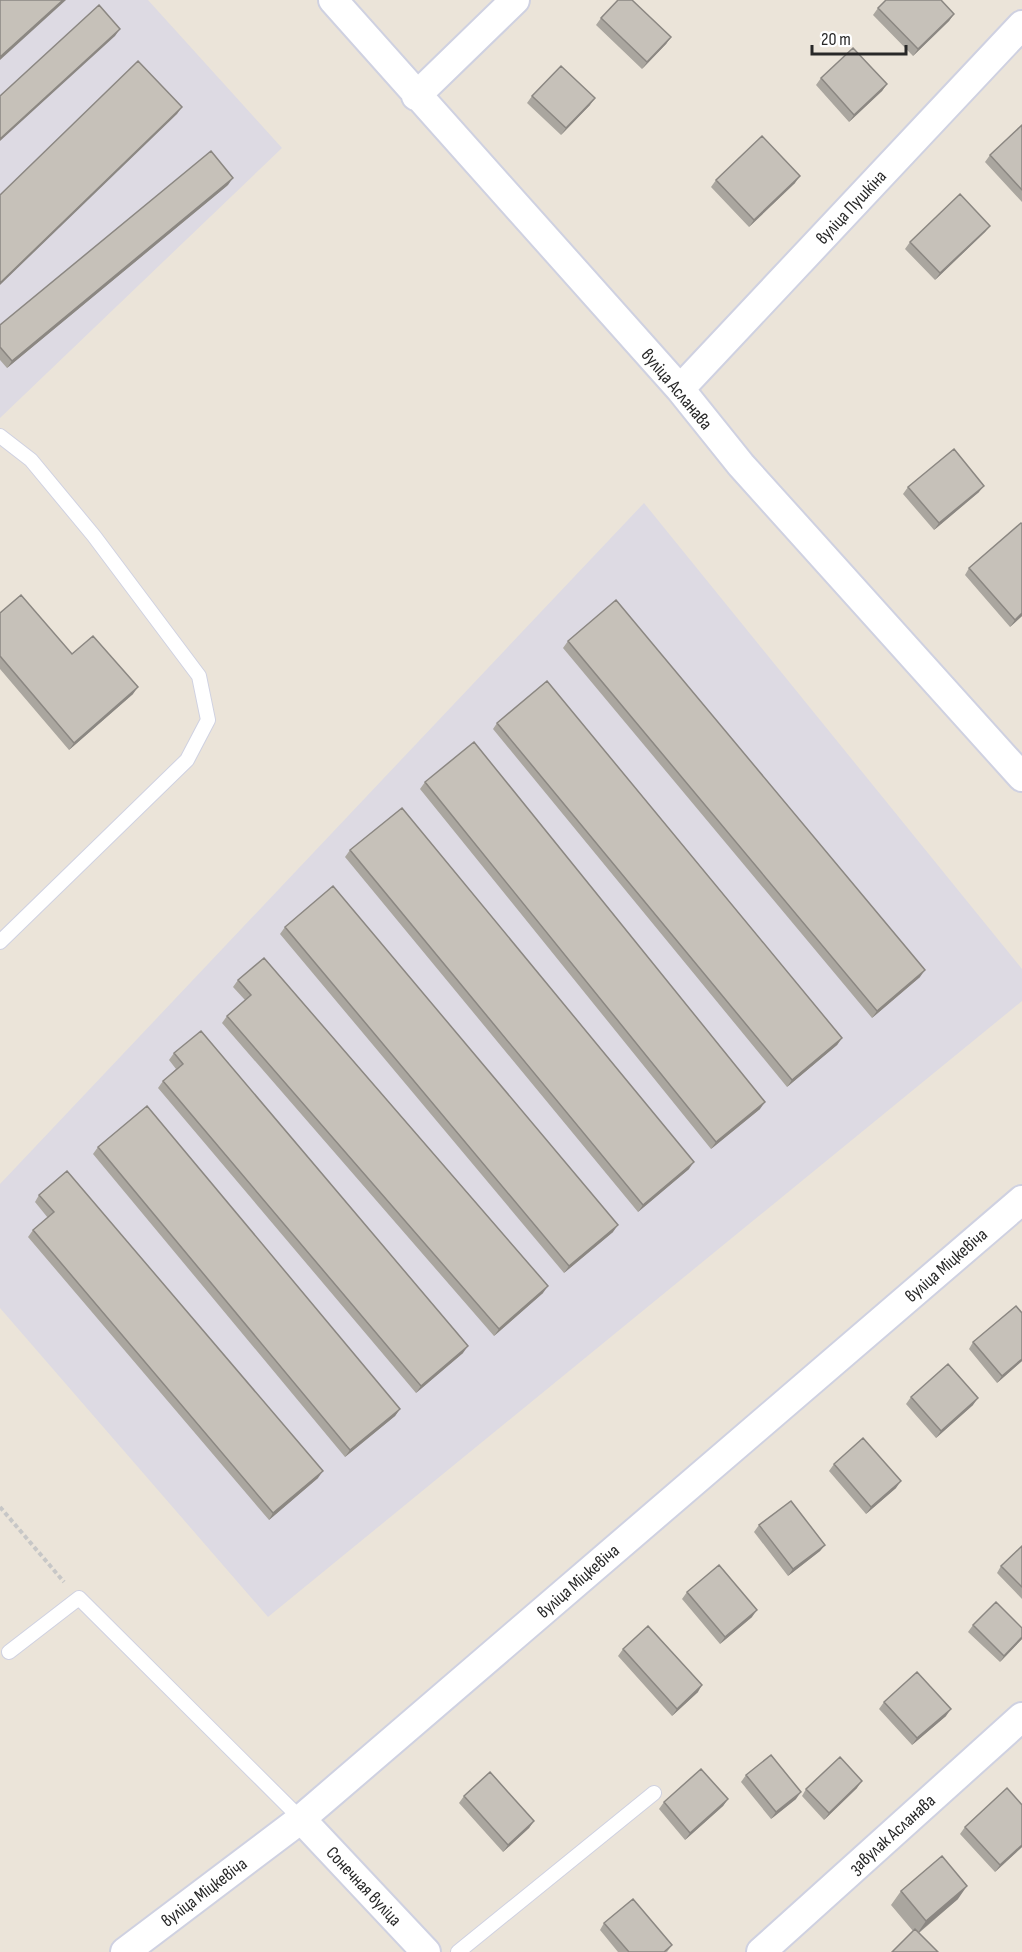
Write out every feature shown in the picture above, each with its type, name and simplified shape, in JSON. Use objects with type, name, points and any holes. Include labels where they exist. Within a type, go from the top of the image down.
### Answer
[{"type":"street","name":"вуліца Асланава","points":[[333,0],[416,96],[680,389],[741,465],[1022,777]]},
{"type":"street","points":[[416,96],[515,0]]},
{"type":"street","name":"вуліца Пушкіна","points":[[680,389],[1022,26]]},
{"type":"street","name":"вуліца Міцкевіча","points":[[125,1952],[301,1819],[1022,1200]]},
{"type":"street","name":"завулак Асланава","points":[[761,1952],[1022,1717]]},
{"type":"street","name":"Сонечная вуліца","points":[[301,1819],[426,1952]]},
{"type":"lane","points":[[0,436],[31,460],[94,536],[199,676],[208,720],[187,760],[0,942]]},
{"type":"lane","points":[[9,1652],[78,1598],[301,1819]]},
{"type":"lane","points":[[458,1952],[654,1792]]},
{"type":"path","points":[[0,1507],[78,1598]]},
{"type":"shaded area","points":[[0,0],[148,0],[282,148],[0,418]]},
{"type":"shaded area","points":[[644,503],[1022,969],[1022,1001],[268,1617],[0,1308],[0,1184]]},
{"type":"building","points":[[0,0],[63,0],[0,57]]},
{"type":"building","points":[[618,0],[632,0],[671,37],[647,62],[601,18]]},
{"type":"building","points":[[886,0],[941,0],[954,14],[918,49],[878,8]]},
{"type":"building","points":[[99,5],[120,29],[0,139],[0,96]]},
{"type":"building","points":[[853,48],[887,84],[854,115],[821,78]]},
{"type":"building","points":[[138,61],[182,107],[0,283],[0,195]]},
{"type":"building","points":[[561,66],[595,98],[566,128],[532,96]]},
{"type":"building","points":[[1022,125],[1022,190],[990,155]]},
{"type":"building","points":[[762,136],[800,176],[754,220],[716,180]]},
{"type":"building","points":[[211,151],[233,178],[12,361],[0,347],[0,325]]},
{"type":"building","points":[[960,194],[990,226],[940,273],[910,242]]},
{"type":"building","points":[[954,449],[984,486],[939,523],[908,487]]},
{"type":"building","points":[[1021,523],[1022,613],[1015,620],[969,568]]},
{"type":"building","points":[[21,595],[72,654],[93,636],[138,687],[74,743],[0,656],[0,613]]},
{"type":"building","points":[[616,600],[925,970],[877,1011],[568,641]]},
{"type":"building","points":[[547,681],[842,1038],[792,1080],[497,723]]},
{"type":"building","points":[[474,742],[765,1102],[716,1142],[425,782]]},
{"type":"building","points":[[402,808],[694,1162],[643,1205],[350,850]]},
{"type":"building","points":[[333,886],[618,1225],[569,1266],[285,927]]},
{"type":"building","points":[[264,958],[548,1286],[499,1329],[227,1016],[251,995],[238,980]]},
{"type":"building","points":[[201,1031],[468,1346],[421,1386],[163,1081],[183,1064],[174,1053]]},
{"type":"building","points":[[147,1106],[400,1409],[350,1450],[98,1147]]},
{"type":"building","points":[[67,1171],[323,1471],[273,1513],[33,1230],[54,1212],[39,1195]]},
{"type":"building","points":[[1016,1306],[1022,1313],[1022,1359],[1002,1376],[973,1342]]},
{"type":"building","points":[[948,1364],[978,1398],[941,1431],[911,1397]]},
{"type":"building","points":[[863,1438],[901,1481],[871,1507],[834,1464]]},
{"type":"building","points":[[791,1501],[825,1545],[793,1569],[759,1525]]},
{"type":"building","points":[[1022,1546],[1022,1587],[1001,1566]]},
{"type":"building","points":[[719,1565],[757,1610],[725,1637],[687,1592]]},
{"type":"building","points":[[996,1602],[1022,1628],[1022,1637],[1004,1656],[973,1625]]},
{"type":"building","points":[[648,1626],[702,1685],[677,1709],[623,1649]]},
{"type":"building","points":[[917,1672],[951,1709],[917,1738],[884,1702]]},
{"type":"building","points":[[771,1755],[801,1792],[776,1812],[746,1775]]},
{"type":"building","points":[[840,1757],[862,1781],[829,1813],[806,1789]]},
{"type":"building","points":[[701,1769],[728,1799],[690,1833],[664,1802]]},
{"type":"building","points":[[490,1772],[534,1821],[508,1845],[464,1796]]},
{"type":"building","points":[[1007,1788],[1022,1805],[1022,1845],[1000,1865],[965,1827]]},
{"type":"building","points":[[942,1856],[967,1886],[926,1921],[901,1891]]},
{"type":"building","points":[[633,1899],[672,1945],[664,1952],[629,1952],[604,1923]]},
{"type":"building","points":[[915,1929],[938,1952],[892,1952]]}]
